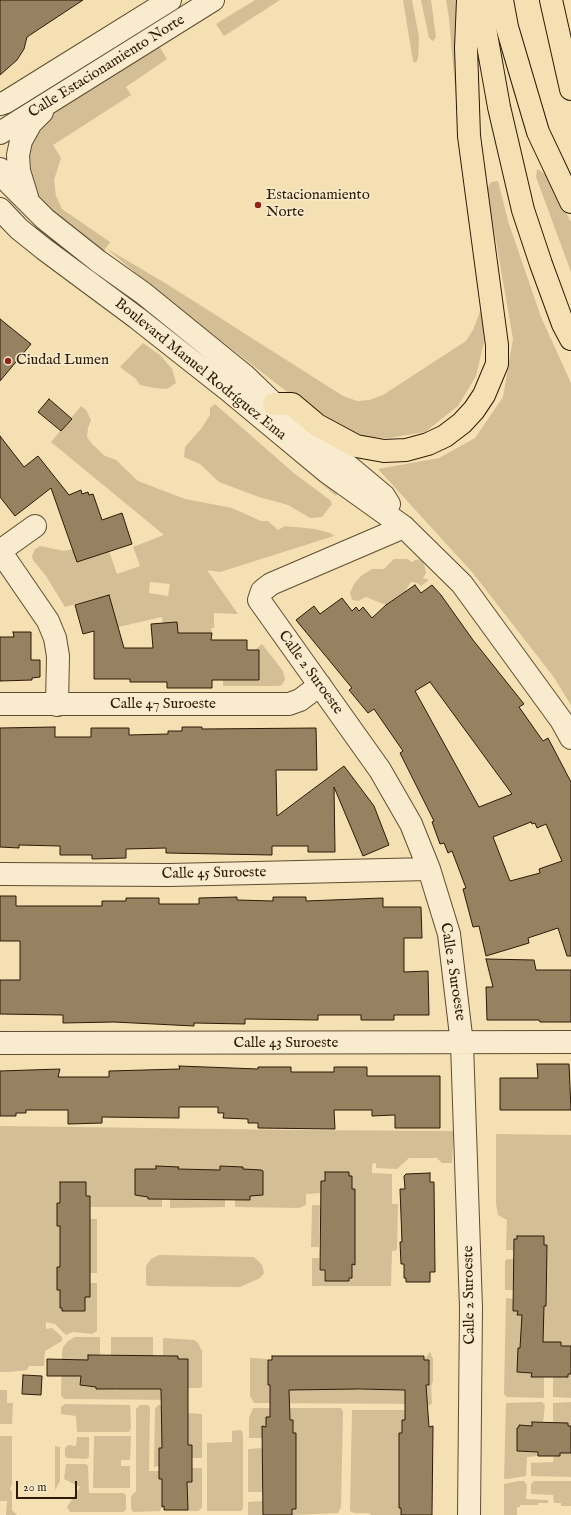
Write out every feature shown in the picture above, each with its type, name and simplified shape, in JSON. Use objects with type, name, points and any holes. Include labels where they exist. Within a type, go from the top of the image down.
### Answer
[{"type":"main road","points":[[274,404],[292,404],[317,424],[356,446],[384,451],[406,450],[428,444],[445,436],[462,424],[484,396],[497,364],[498,345],[470,136],[466,48],[468,0]]},
{"type":"main road","points":[[483,0],[486,34],[499,107],[523,210],[548,284],[563,324],[571,339]]},
{"type":"main road","points":[[502,0],[507,28],[538,132],[571,202]]},
{"type":"main road","points":[[551,0],[571,89]]},
{"type":"street","name":"Calle Estacionamiento Norte","points":[[2,104],[170,0]]},
{"type":"street","name":"Calle Estacionamiento Norte","points":[[0,133],[213,0]]},
{"type":"street","points":[[31,207],[21,183],[19,171],[18,155],[21,141],[35,119],[69,90]]},
{"type":"street","points":[[0,168],[9,183],[31,207],[98,261],[143,293],[244,375],[274,404],[384,496],[404,527],[462,584],[561,720],[571,738]]},
{"type":"street","name":"Boulevard Manuel Rodríguez Ema","points":[[0,209],[19,229],[227,389],[327,472],[404,527]]},
{"type":"street","points":[[35,526],[0,551],[48,621],[55,638],[58,656],[56,705]]},
{"type":"street","name":"Calle 2 Suroeste","points":[[404,527],[290,574],[271,584],[260,594],[259,600],[264,610],[320,685],[380,770],[412,824],[429,869],[449,934],[462,1044],[471,1308],[469,1515]]},
{"type":"street","name":"Calle 47 Suroeste","points":[[0,704],[289,704],[300,700],[320,685]]},
{"type":"street","name":"Calle 45 Suroeste","points":[[0,874],[169,875],[429,869]]},
{"type":"street","name":"Calle 43 Suroeste","points":[[0,1043],[462,1044],[571,1042]]},
{"type":"shaded area","points":[[255,0],[280,0],[224,36],[216,24]]},
{"type":"shaded area","points":[[403,0],[412,0],[419,37],[418,58],[416,63],[413,61]]},
{"type":"shaded area","points":[[421,0],[431,0],[436,37],[433,41],[429,38]]},
{"type":"shaded area","points":[[446,0],[457,0],[457,110],[449,18]]},
{"type":"shaded area","points":[[158,44],[167,59],[126,87],[131,95],[53,145],[61,158],[54,180],[56,196],[62,209],[110,242],[103,252],[39,199],[33,189],[26,154],[40,121],[142,54],[147,55],[151,53],[150,49]]},
{"type":"shaded area","points":[[537,169],[547,175],[571,222],[571,272],[536,177]]},
{"type":"shaded area","points":[[498,181],[508,221],[541,317],[571,383],[571,705],[553,676],[472,572],[378,469],[439,458],[475,438],[503,397],[513,339],[487,189],[491,182]]},
{"type":"shaded area","points":[[106,248],[170,286],[343,396],[357,401],[369,400],[383,395],[466,341],[473,330],[481,309],[484,342],[476,376],[458,406],[425,432],[389,438],[362,437],[286,391],[162,295]]},
{"type":"shaded area","points":[[149,336],[339,491],[336,496],[214,393],[146,340]]},
{"type":"shaded area","points":[[143,343],[160,355],[172,369],[176,383],[167,389],[140,385],[136,379],[120,367]]},
{"type":"shaded area","points":[[215,404],[295,474],[330,500],[332,504],[322,517],[310,518],[288,505],[259,497],[219,482],[200,464],[184,457],[185,447],[201,429],[210,415],[210,408]]},
{"type":"shaded area","points":[[81,406],[86,410],[91,420],[87,437],[92,444],[105,456],[116,460],[138,481],[185,499],[232,508],[261,521],[268,521],[278,530],[285,526],[315,529],[330,533],[334,536],[220,572],[207,570],[238,614],[214,613],[214,628],[211,628],[212,633],[173,633],[164,636],[162,617],[118,627],[108,595],[65,607],[46,576],[33,560],[32,556],[35,549],[40,546],[64,551],[73,549],[109,551],[117,574],[140,566],[133,547],[164,535],[51,442]],"holes":[[[150,582],[170,584],[168,596],[149,593]]]},
{"type":"shaded area","points":[[394,559],[407,559],[412,562],[423,559],[426,573],[423,578],[429,580],[421,586],[417,583],[411,582],[405,591],[386,605],[366,597],[358,601],[352,600],[350,593],[354,584],[361,576],[372,569],[384,569]]},
{"type":"shaded area","points":[[262,644],[283,671],[285,679],[282,685],[223,686],[223,680],[259,680],[259,650],[255,650]]},
{"type":"shaded area","points":[[0,1126],[454,1131],[452,1163],[442,1163],[437,1158],[409,1158],[397,1169],[376,1168],[376,1163],[372,1164],[372,1173],[392,1174],[392,1204],[398,1204],[397,1250],[392,1251],[391,1286],[312,1286],[312,1258],[319,1258],[319,1270],[324,1271],[324,1281],[349,1281],[349,1172],[325,1172],[325,1181],[321,1182],[321,1193],[306,1194],[306,1205],[299,1208],[235,1207],[235,1200],[249,1200],[250,1196],[263,1195],[263,1171],[243,1169],[243,1167],[220,1166],[220,1170],[178,1169],[178,1167],[157,1166],[156,1169],[136,1169],[135,1195],[148,1197],[149,1199],[162,1199],[162,1207],[90,1207],[90,1196],[86,1196],[86,1182],[60,1182],[60,1203],[57,1204],[57,1226],[60,1226],[60,1267],[57,1267],[57,1290],[60,1290],[60,1308],[62,1308],[62,1311],[85,1311],[85,1297],[90,1297],[90,1283],[97,1283],[97,1331],[92,1334],[73,1332],[66,1335],[55,1324],[46,1322],[46,1329],[52,1328],[62,1337],[62,1341],[45,1351],[44,1366],[29,1366],[27,1370],[0,1372]]},
{"type":"shaded area","points":[[496,1134],[571,1135],[571,1346],[561,1346],[561,1342],[540,1342],[518,1348],[517,1372],[532,1373],[531,1376],[544,1377],[544,1398],[507,1397],[504,1394],[506,1298],[513,1299],[518,1315],[541,1315],[544,1306],[546,1305],[547,1285],[544,1285],[547,1245],[544,1245],[544,1238],[542,1236],[517,1236],[517,1239],[514,1239],[514,1250],[506,1250],[507,1220],[498,1215],[496,1204]]},
{"type":"shaded area","points":[[225,1196],[225,1207],[170,1208],[170,1197]]},
{"type":"shaded area","points":[[312,1205],[320,1205],[319,1247],[311,1247]]},
{"type":"shaded area","points":[[86,1219],[97,1219],[97,1273],[86,1273]]},
{"type":"shaded area","points":[[159,1255],[254,1257],[262,1265],[264,1273],[260,1278],[240,1287],[148,1286],[146,1284],[146,1266],[151,1259]]},
{"type":"shaded area","points":[[507,1259],[514,1259],[513,1290],[505,1290],[505,1261]]},
{"type":"shaded area","points":[[75,1337],[100,1337],[100,1355],[89,1355],[88,1360],[81,1360],[80,1385],[96,1387],[96,1389],[118,1390],[118,1386],[171,1389],[178,1356],[163,1356],[163,1338],[194,1340],[198,1343],[202,1351],[202,1387],[185,1388],[181,1400],[64,1399],[61,1395],[63,1347],[68,1341]]},
{"type":"shaded area","points":[[111,1337],[153,1337],[153,1356],[111,1356]]},
{"type":"shaded area","points":[[430,1352],[433,1359],[433,1381],[431,1386],[432,1403],[429,1406],[428,1404],[254,1403],[250,1396],[250,1358],[268,1359],[268,1384],[318,1390],[357,1387],[358,1390],[379,1390],[379,1387],[398,1387],[398,1390],[418,1390],[426,1387],[429,1360],[424,1360]]},
{"type":"shaded area","points":[[571,1374],[571,1398],[553,1397],[553,1377]]},
{"type":"shaded area","points":[[0,1390],[7,1390],[7,1403],[13,1403],[12,1424],[0,1424]]},
{"type":"shaded area","points":[[542,1402],[545,1405],[543,1423],[532,1422],[532,1426],[520,1425],[517,1428],[517,1451],[538,1452],[538,1456],[527,1457],[526,1476],[504,1479],[506,1403]]},
{"type":"shaded area","points":[[571,1402],[571,1426],[568,1426],[568,1423],[553,1423],[553,1403]]},
{"type":"shaded area","points":[[65,1404],[130,1405],[131,1428],[129,1432],[77,1432],[76,1416],[61,1414],[61,1407]]},
{"type":"shaded area","points":[[140,1405],[148,1405],[150,1408],[149,1471],[159,1471],[159,1479],[162,1479],[162,1507],[160,1511],[133,1512],[131,1509],[131,1496],[136,1491],[136,1409]]},
{"type":"shaded area","points":[[158,1405],[182,1405],[186,1413],[202,1414],[202,1458],[192,1458],[192,1445],[159,1448],[159,1466],[154,1467],[155,1409]]},
{"type":"shaded area","points":[[253,1408],[341,1408],[343,1411],[341,1507],[338,1513],[292,1515],[292,1509],[296,1509],[293,1420],[290,1420],[290,1417],[266,1417],[266,1427],[262,1427],[262,1438],[249,1438],[249,1418]]},
{"type":"shaded area","points":[[352,1410],[425,1410],[405,1420],[402,1433],[399,1433],[399,1508],[401,1508],[401,1515],[371,1515],[369,1513],[354,1513],[350,1511]]},
{"type":"shaded area","points":[[241,1430],[243,1434],[243,1508],[241,1511],[207,1511],[207,1443],[232,1442],[232,1431]]},
{"type":"shaded area","points":[[0,1436],[12,1436],[12,1484],[10,1489],[12,1492],[12,1510],[17,1515],[6,1515],[7,1501],[0,1501]]},
{"type":"shaded area","points":[[94,1436],[131,1436],[130,1460],[121,1460],[121,1466],[130,1466],[130,1488],[93,1488]]},
{"type":"shaded area","points":[[77,1437],[89,1437],[89,1457],[86,1459],[67,1458],[65,1456],[65,1448],[68,1445],[76,1446]]},
{"type":"shaded area","points":[[55,1446],[60,1447],[60,1481],[55,1490]]},
{"type":"shaded area","points":[[262,1448],[262,1462],[266,1462],[262,1492],[248,1492],[248,1449]]},
{"type":"shaded area","points":[[560,1453],[571,1453],[571,1477],[531,1476],[531,1463],[553,1462],[554,1456],[560,1456]]},
{"type":"shaded area","points":[[66,1464],[86,1464],[88,1466],[89,1493],[123,1493],[126,1495],[126,1510],[123,1512],[70,1512],[67,1507],[80,1487],[64,1479]]},
{"type":"shaded area","points":[[192,1468],[202,1468],[202,1508],[198,1511],[188,1511],[187,1482],[192,1482]]},
{"type":"shaded area","points":[[524,1481],[527,1485],[526,1499],[548,1500],[548,1503],[538,1503],[538,1505],[520,1505],[520,1507],[517,1507],[517,1515],[504,1515],[504,1484]]},
{"type":"shaded area","points":[[534,1481],[571,1481],[571,1506],[561,1506],[561,1503],[554,1503],[553,1495],[531,1494],[531,1484]]},
{"type":"shaded area","points":[[263,1501],[263,1515],[248,1515],[248,1502]]},
{"type":"building","points":[[0,0],[83,0],[27,37],[24,49],[17,60],[0,75]]},
{"type":"building","name":"Ciudad Lumen","points":[[0,319],[31,344],[0,381]]},
{"type":"building","points":[[49,399],[72,419],[61,431],[38,412]]},
{"type":"building","points":[[0,436],[24,467],[38,456],[69,495],[81,490],[82,494],[88,492],[89,495],[93,494],[102,520],[122,513],[132,544],[77,562],[51,488],[15,516],[0,497]]},
{"type":"building","points":[[415,585],[421,593],[432,585],[441,595],[473,640],[524,704],[519,707],[543,741],[548,738],[571,782],[571,956],[567,956],[558,928],[528,938],[529,943],[486,956],[479,926],[473,927],[463,889],[466,888],[452,851],[448,853],[444,843],[440,844],[432,822],[434,821],[400,753],[403,751],[374,709],[368,713],[349,690],[352,688],[296,620],[314,606],[320,614],[342,598],[352,611],[356,607],[359,611],[363,607],[372,618],[386,605]],"holes":[[[430,682],[512,794],[479,807],[415,691]],[[531,822],[532,824],[535,823],[537,828],[546,824],[562,861],[539,869],[540,873],[510,881],[493,837]]]},
{"type":"building","points":[[109,595],[124,648],[153,648],[151,624],[177,622],[178,633],[212,633],[211,640],[247,640],[247,650],[259,650],[259,680],[212,680],[212,688],[167,688],[167,682],[130,682],[130,679],[94,679],[94,631],[83,634],[75,605]]},
{"type":"building","points":[[13,632],[31,632],[31,660],[40,660],[40,677],[32,678],[32,680],[0,681],[0,637],[14,637]]},
{"type":"building","points":[[55,727],[55,737],[91,737],[91,728],[129,728],[129,735],[168,734],[168,731],[182,731],[182,727],[202,727],[202,729],[316,728],[317,770],[276,770],[277,816],[344,766],[374,806],[389,845],[363,856],[334,787],[335,852],[308,852],[308,846],[272,846],[272,855],[166,853],[166,848],[126,849],[126,858],[92,859],[92,855],[60,855],[60,846],[19,845],[19,848],[0,847],[0,728]]},
{"type":"building","points":[[0,896],[16,896],[16,906],[102,906],[102,901],[126,901],[126,898],[159,898],[159,904],[199,904],[199,898],[237,897],[237,900],[273,901],[273,897],[306,897],[306,901],[383,898],[383,907],[421,907],[422,938],[404,938],[404,972],[428,971],[429,1015],[394,1015],[394,1020],[361,1020],[361,1015],[318,1015],[318,1020],[245,1019],[245,1024],[194,1023],[194,1026],[114,1022],[63,1023],[63,1015],[0,1014],[0,980],[20,980],[20,941],[0,941]]},
{"type":"building","points":[[486,959],[534,960],[536,970],[571,970],[571,1022],[540,1022],[539,1020],[487,1020],[486,987],[493,987]]},
{"type":"building","points":[[537,1064],[569,1064],[571,1110],[500,1110],[500,1078],[538,1078]]},
{"type":"building","points":[[179,1066],[258,1069],[258,1067],[291,1067],[291,1072],[334,1072],[334,1067],[367,1067],[367,1076],[440,1076],[440,1128],[395,1128],[395,1115],[372,1116],[372,1110],[334,1110],[335,1129],[258,1128],[258,1123],[248,1123],[248,1119],[223,1118],[224,1113],[218,1113],[218,1107],[179,1107],[179,1118],[102,1117],[102,1123],[68,1124],[68,1110],[26,1110],[26,1113],[16,1113],[16,1116],[0,1116],[0,1071],[60,1069],[58,1077],[109,1077],[109,1071],[180,1069]]},
{"type":"building","points":[[156,1166],[179,1167],[178,1169],[220,1170],[220,1166],[243,1167],[243,1169],[261,1170],[263,1171],[263,1195],[250,1196],[250,1200],[148,1199],[148,1197],[135,1195],[135,1169],[156,1169]]},
{"type":"building","points":[[325,1172],[349,1172],[349,1176],[352,1176],[352,1189],[355,1189],[355,1265],[352,1264],[352,1278],[349,1278],[349,1281],[325,1281],[325,1270],[320,1270],[321,1181],[325,1181]]},
{"type":"building","points":[[430,1173],[430,1182],[434,1182],[435,1272],[430,1272],[430,1282],[406,1282],[406,1278],[404,1278],[404,1264],[401,1264],[400,1242],[402,1242],[400,1189],[405,1189],[404,1176],[406,1174]]},
{"type":"building","points":[[60,1182],[86,1182],[86,1196],[90,1196],[90,1297],[85,1297],[85,1311],[62,1311],[62,1308],[60,1308],[60,1290],[57,1290],[57,1267],[60,1267],[60,1226],[57,1226],[57,1203],[60,1203]]},
{"type":"building","points":[[517,1236],[544,1236],[544,1245],[547,1245],[546,1306],[544,1306],[543,1342],[561,1342],[561,1346],[571,1346],[571,1374],[568,1374],[568,1377],[531,1377],[532,1373],[517,1372],[522,1315],[517,1315],[518,1311],[513,1311],[514,1239],[517,1239]]},
{"type":"building","points":[[88,1355],[178,1356],[178,1359],[188,1359],[188,1445],[192,1445],[192,1482],[187,1482],[188,1510],[164,1510],[164,1506],[162,1507],[162,1479],[159,1479],[159,1448],[162,1448],[161,1389],[96,1389],[96,1387],[80,1385],[81,1376],[47,1376],[47,1359],[88,1360]]},
{"type":"building","points":[[272,1356],[424,1356],[424,1360],[429,1360],[429,1385],[426,1385],[429,1427],[433,1426],[432,1515],[401,1515],[401,1508],[399,1508],[399,1433],[402,1433],[402,1420],[405,1420],[405,1390],[358,1389],[289,1390],[290,1420],[293,1420],[293,1433],[296,1433],[296,1509],[292,1509],[292,1515],[263,1515],[262,1426],[266,1427],[266,1417],[270,1417],[268,1360],[272,1360]]},
{"type":"building","points":[[23,1375],[42,1376],[41,1395],[22,1394]]},
{"type":"building","points":[[532,1422],[568,1423],[568,1426],[571,1426],[571,1453],[560,1453],[560,1456],[538,1456],[538,1452],[517,1451],[517,1428],[519,1425],[532,1426]]},
{"type":"place","name":"Estacionamiento Norte","points":[[258,205]]},
{"type":"place","name":"Ciudad Lumen","points":[[8,361]]}]
